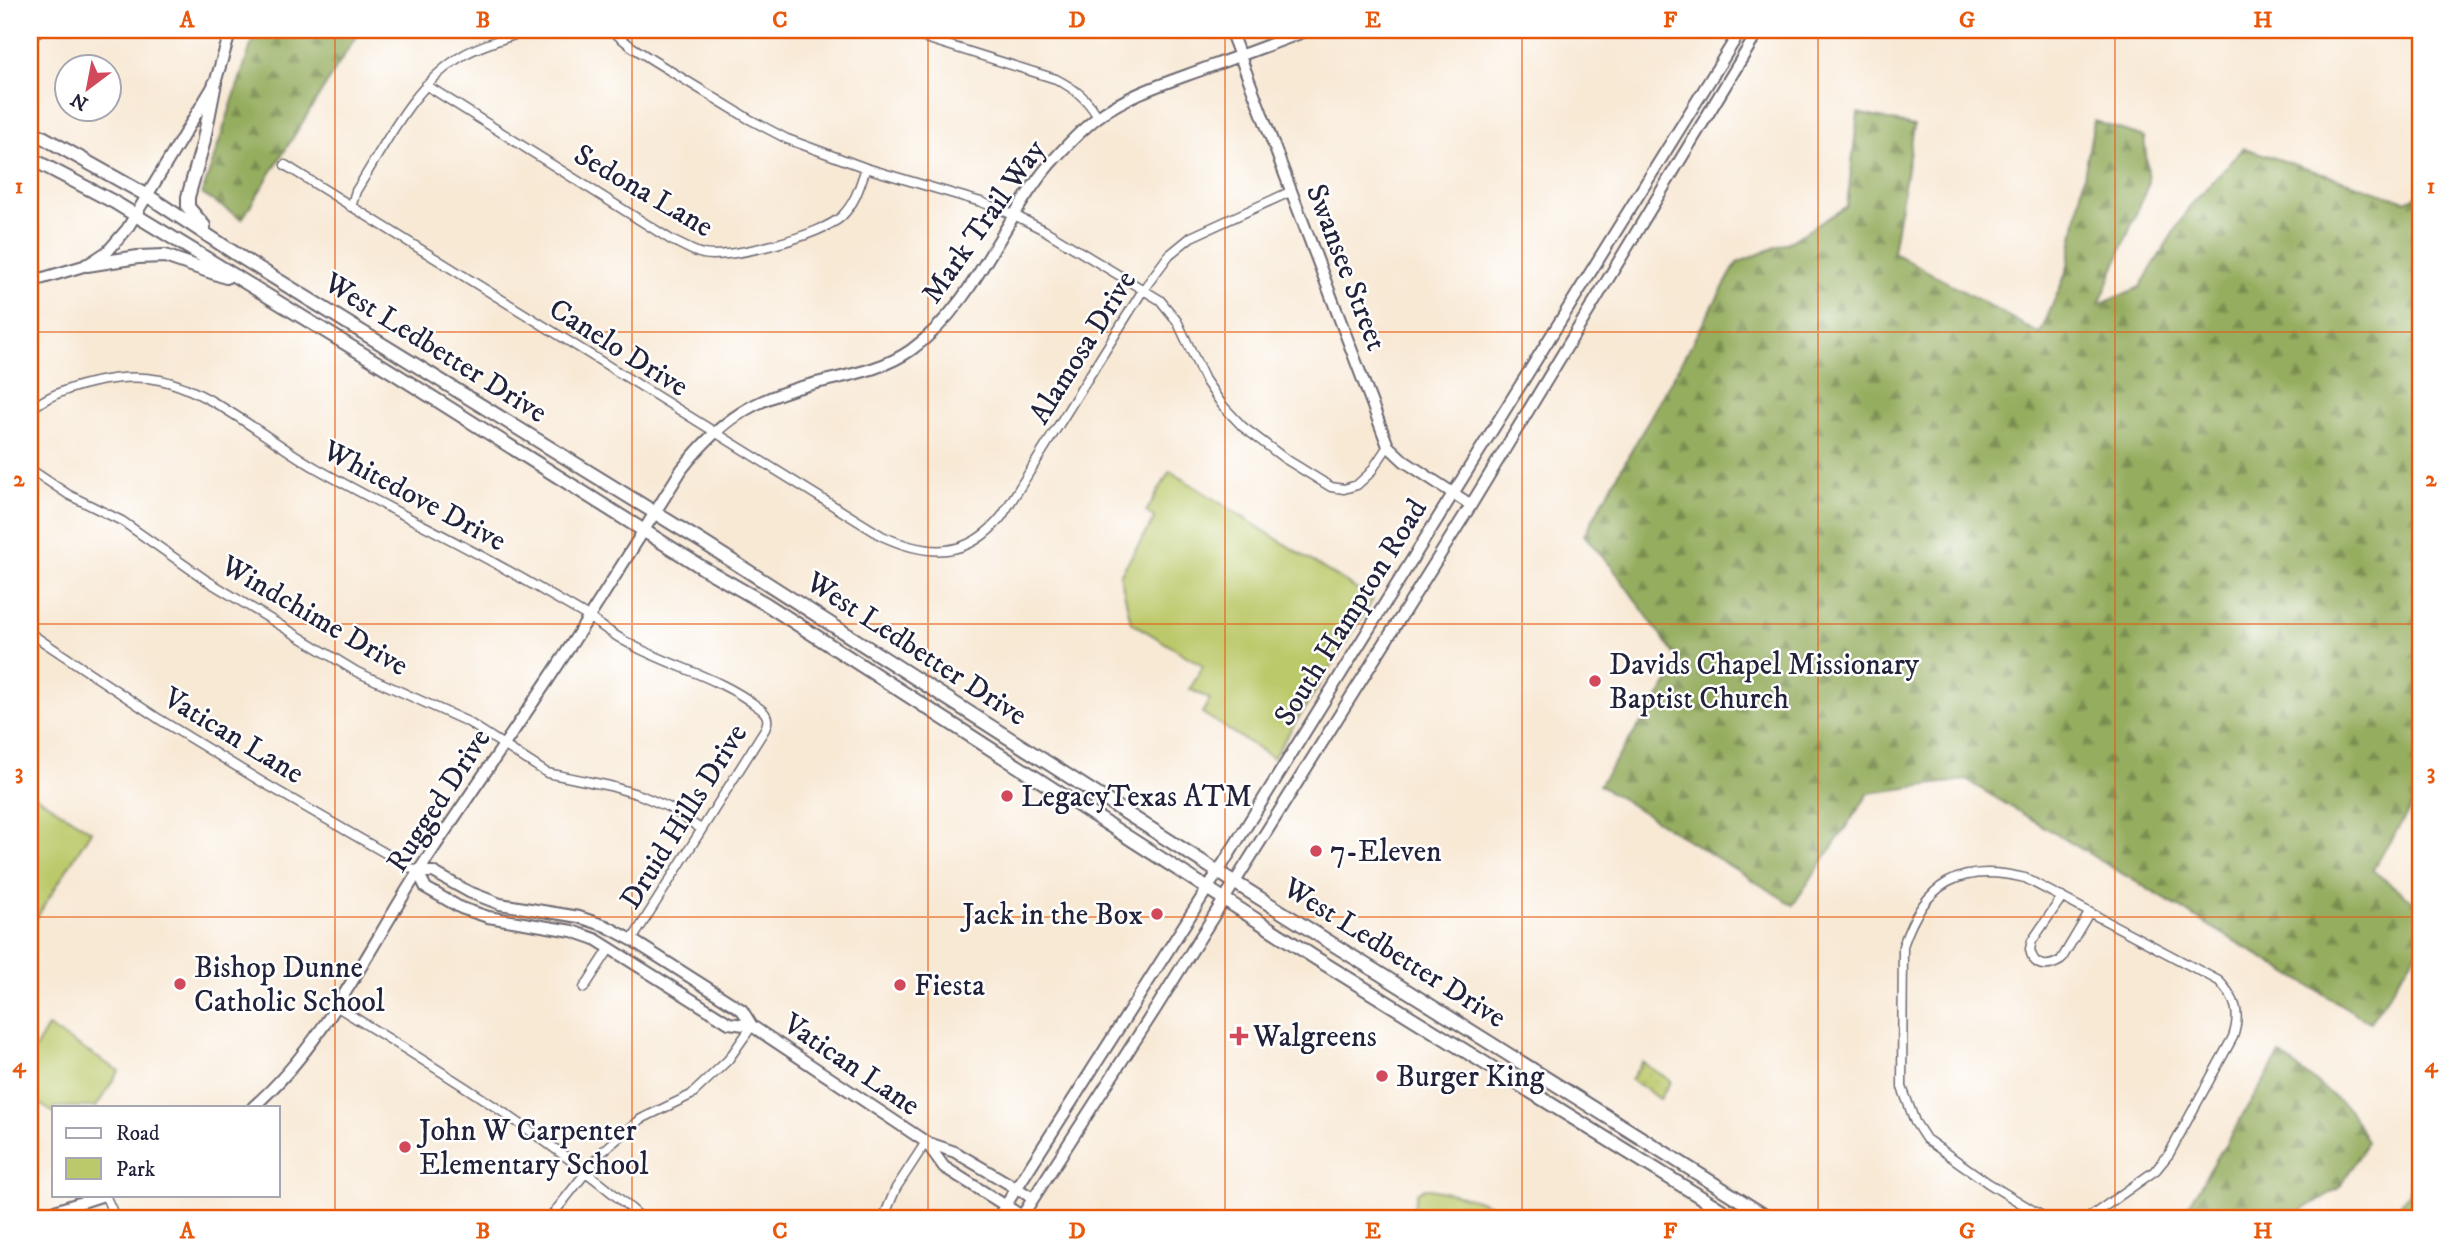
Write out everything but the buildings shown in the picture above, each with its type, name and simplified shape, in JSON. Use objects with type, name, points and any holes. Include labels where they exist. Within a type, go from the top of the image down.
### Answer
[{"type":"highway","points":[[30,33],[35,30]]},
{"type":"main road","points":[[215,83],[203,144],[188,197],[188,207],[203,225],[239,256]]},
{"type":"main road","name":"West Ledbetter Drive","points":[[30,130],[148,196],[239,256],[655,513],[1234,883],[1770,1219]]},
{"type":"main road","name":"West Ledbetter Drive","points":[[30,158],[97,193],[389,370],[777,612],[1397,1010],[1736,1219]]},
{"type":"main road","points":[[87,265],[138,257],[165,256],[252,286]]},
{"type":"main road","points":[[389,370],[398,355]]},
{"type":"main road","points":[[1068,800],[1082,784]]},
{"type":"main road","points":[[1397,1010],[1408,990]]},
{"type":"main road","points":[[1520,1084],[1561,1104],[1578,1109],[1586,1105]]},
{"type":"main road","points":[[1615,1143],[1623,1137],[1668,1156]]},
{"type":"street","points":[[30,282],[87,265],[108,251],[136,217],[215,83],[231,30]]},
{"type":"street","points":[[351,206],[356,191],[413,99],[426,85],[453,61],[468,53],[530,30]]},
{"type":"street","points":[[611,30],[632,47],[787,139],[866,168],[981,202],[1014,215],[1044,230],[1160,300],[1170,311],[1205,380],[1223,406],[1243,427],[1315,479],[1331,487],[1345,489],[1357,485],[1370,473],[1388,446]]},
{"type":"street","points":[[900,30],[1056,79],[1075,89],[1089,102],[1098,117]]},
{"type":"street","name":"Swansee Street","points":[[1230,30],[1388,446],[1404,461],[1471,505]]},
{"type":"street","name":"Mark Trail Way","points":[[655,513],[682,469],[713,432],[738,412],[768,397],[863,371],[909,352],[930,335],[970,288],[1047,167],[1098,117],[1149,90],[1308,30]]},
{"type":"street","name":"South Hampton Road","points":[[997,1219],[1218,872],[1741,30]]},
{"type":"street","name":"South Hampton Road","points":[[1021,1218],[1471,505],[1759,30]]},
{"type":"street","name":"Sedona Lane","points":[[426,85],[674,241],[703,254],[730,255],[826,228],[841,218],[850,207],[858,194],[866,168]]},
{"type":"street","name":"Canelo Drive","points":[[285,165],[882,536],[920,551],[936,552]]},
{"type":"street","name":"Alamosa Drive","points":[[936,552],[956,548],[978,538],[995,525],[1143,290],[1169,255],[1191,237],[1292,191]]},
{"type":"street","points":[[1529,372],[1545,383]]},
{"type":"street","name":"Whitedove Drive","points":[[30,410],[40,401],[59,393],[103,381],[144,377],[177,385],[230,413],[317,469],[524,579],[629,644],[730,689],[768,716]]},
{"type":"street","name":"Windchime Drive","points":[[30,469],[69,495],[122,521],[206,580],[322,652],[382,685],[468,722],[547,774],[610,786],[640,795],[668,807],[701,829]]},
{"type":"street","name":"Rugged Drive","points":[[254,1106],[302,1055],[336,1006],[418,872],[589,618],[655,513]]},
{"type":"street","points":[[1374,619],[1389,632]]},
{"type":"street","name":"Vatican Lane","points":[[30,633],[148,712],[262,782],[418,872],[433,872],[469,892],[500,904],[579,917],[606,926],[742,1010],[752,1027]]},
{"type":"street","name":"Druid Hills Drive","points":[[632,940],[765,729],[768,716]]},
{"type":"street","name":"Vatican Lane","points":[[418,872],[426,888],[461,908],[488,917],[572,931],[595,939],[729,1023],[752,1027],[926,1142],[955,1152],[1033,1198]]},
{"type":"street","points":[[2047,1219],[1988,1183],[1926,1139],[1915,1122],[1902,1087],[1903,946],[1915,916],[1927,899],[1947,883],[1960,877],[1990,872],[2025,878],[2219,981],[2231,994],[2237,1008],[2237,1024],[2233,1037],[2169,1154],[2156,1170],[2087,1219]]},
{"type":"street","points":[[2062,898],[2029,949],[2036,963],[2043,967],[2054,965],[2061,960],[2089,913]]},
{"type":"street","points":[[584,988],[610,948],[632,940]]},
{"type":"street","points":[[336,1006],[495,1106],[587,1171],[643,1219]]},
{"type":"street","points":[[549,1219],[602,1152],[641,1119],[691,1095],[709,1080],[752,1027]]},
{"type":"street","points":[[1059,1122],[1076,1133]]},
{"type":"street","points":[[883,1219],[896,1188],[926,1142]]},
{"type":"street","name":"Vatican Lane","points":[[926,1142],[944,1167],[1021,1218]]},
{"type":"street","points":[[30,1219],[102,1196]]},
{"type":"street","points":[[105,1196],[116,1219]]},
{"type":"green space","points":[[256,30],[360,30],[242,219],[202,194]]},
{"type":"green space","points":[[1858,113],[1914,126],[1893,252],[2040,334],[2067,271],[2094,121],[2144,137],[2149,182],[2099,305],[2140,287],[2189,207],[2244,148],[2406,201],[2420,194],[2420,793],[2372,870],[2420,906],[2420,947],[2370,1022],[1966,780],[1869,793],[1793,905],[1599,785],[1681,664],[1612,567],[1584,535],[1737,263],[1791,241],[1847,206]]},
{"type":"green space","points":[[1170,471],[1373,600],[1273,758],[1202,713],[1210,699],[1190,689],[1203,666],[1131,622],[1120,575],[1155,518],[1146,512]]},
{"type":"green space","points":[[30,792],[91,831],[30,928]]},
{"type":"green space","points":[[48,1027],[119,1071],[97,1106],[52,1106],[52,1112],[30,1098],[30,1057]]},
{"type":"green space","points":[[2280,1054],[2349,1109],[2367,1142],[2340,1187],[2303,1210],[2297,1219],[2180,1219]]},
{"type":"green space","points":[[1642,1062],[1671,1081],[1660,1099],[1631,1080]]},
{"type":"green space","points":[[2420,1151],[2420,1219],[2390,1219],[2409,1192],[2414,1161]]},
{"type":"green space","points":[[1425,1188],[1483,1202],[1503,1212],[1509,1219],[1411,1219],[1417,1193]]},
{"type":"place","name":"Davids Chapel Missionary Baptist Church","points":[[1595,681]]},
{"type":"place","name":"LegacyTexas ATM","points":[[1007,796]]},
{"type":"place","name":"7-Eleven","points":[[1316,851]]},
{"type":"place","name":"Jack in the Box","points":[[1157,914]]},
{"type":"place","name":"Bishop Dunne Catholic School","points":[[180,984]]},
{"type":"place","name":"Fiesta","points":[[900,985]]},
{"type":"place","name":"Walgreens","points":[[1239,1036]]},
{"type":"place","name":"Burger King","points":[[1382,1076]]},
{"type":"place","name":"John W Carpenter Elementary School","points":[[405,1147]]}]
